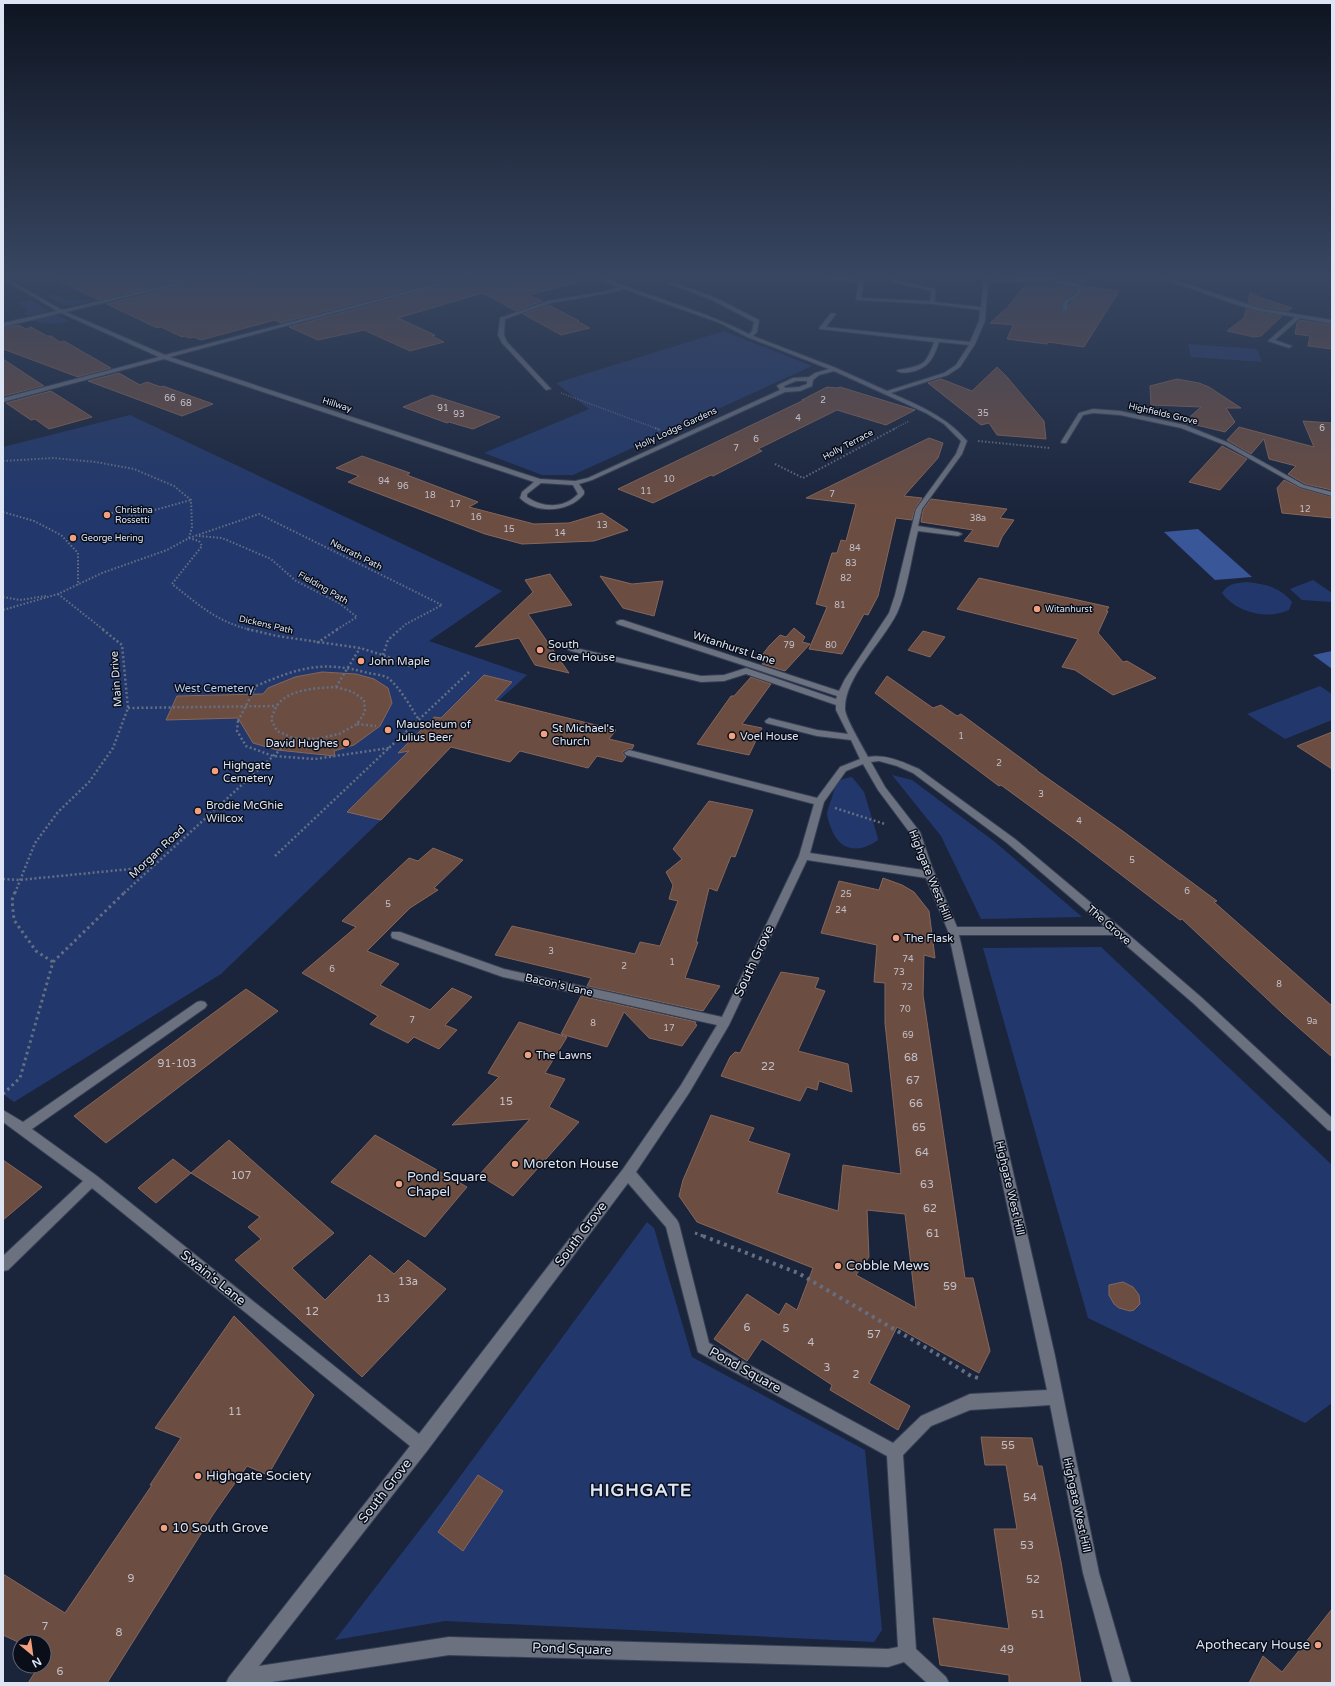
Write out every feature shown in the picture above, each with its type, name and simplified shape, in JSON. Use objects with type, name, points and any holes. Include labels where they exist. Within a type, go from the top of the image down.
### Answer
[{"type":"street","name":"Hillway","points":[[157,354],[539,481]]},
{"type":"street","points":[[3,400],[177,354]]},
{"type":"street","points":[[516,354],[548,389]]},
{"type":"street","points":[[571,649],[713,681],[729,678],[746,671],[841,699],[849,679],[893,613],[899,595],[919,509],[959,454],[964,441],[946,423],[928,412],[834,369],[795,354]]},
{"type":"street","points":[[900,371],[916,370],[930,359],[932,354]]},
{"type":"street","points":[[886,393],[946,374],[958,366],[966,354]]},
{"type":"street","name":"Holly Lodge Gardens","points":[[784,390],[780,386],[795,379],[810,379],[817,374],[834,369]]},
{"type":"street","name":"Holly Lodge Gardens","points":[[539,481],[575,483],[590,479],[784,390],[800,389],[810,384],[810,379]]},
{"type":"street","name":"Highfields Grove","points":[[1064,442],[1081,414],[1094,410],[1148,418],[1183,426],[1208,435],[1302,486],[1332,494]]},
{"type":"street","points":[[539,481],[524,493],[523,498],[529,503],[543,507],[560,506],[575,501],[581,494],[581,491],[575,483]]},
{"type":"street","points":[[914,528],[958,534]]},
{"type":"street","name":"Witanhurst Lane","points":[[620,622],[841,699]]},
{"type":"street","name":"Highgate West Hill","points":[[841,699],[840,710],[865,760],[881,788],[915,832],[953,931],[1047,1351],[1091,1573],[1122,1683]]},
{"type":"street","points":[[769,721],[817,733],[854,738]]},
{"type":"street","points":[[629,753],[819,802]]},
{"type":"street","name":"The Grove","points":[[865,760],[884,759],[916,771],[1011,841],[1197,1000],[1332,1126]]},
{"type":"street","name":"South Grove","points":[[238,1681],[421,1445],[628,1173],[685,1089],[725,1022],[804,856],[819,802],[843,769],[865,760]]},
{"type":"street","points":[[804,856],[931,875]]},
{"type":"street","points":[[953,931],[1116,931]]},
{"type":"street","name":"Bacon's Lane","points":[[396,935],[503,973],[725,1022]]},
{"type":"street","points":[[23,1129],[202,1005]]},
{"type":"street","name":"Swain's Lane","points":[[3,1115],[92,1180],[421,1445]]},
{"type":"street","name":"Pond Square","points":[[628,1173],[672,1224],[703,1348],[895,1452]]},
{"type":"street","points":[[3,1265],[92,1180]]},
{"type":"street","points":[[940,1683],[907,1653],[895,1452],[926,1421],[970,1402],[1055,1397]]},
{"type":"street","name":"Pond Square","points":[[238,1681],[449,1646],[888,1658],[907,1653]]},
{"type":"path","points":[[548,389],[679,437]]},
{"type":"path","name":"Holly Terrace","points":[[775,464],[803,478],[911,419],[928,412]]},
{"type":"path","points":[[964,441],[1050,448],[1064,442]]},
{"type":"path","points":[[3,461],[53,458],[96,462],[134,469],[174,486],[191,500],[192,527],[189,538]]},
{"type":"path","points":[[108,514],[120,511],[133,516],[191,500]]},
{"type":"path","points":[[3,512],[34,521],[61,535],[78,553],[78,585]]},
{"type":"path","name":"Neurath Path","points":[[58,594],[102,573],[168,550],[189,538],[259,514],[442,605],[406,624],[388,640],[383,655]]},
{"type":"path","name":"Fielding Path","points":[[196,536],[222,538],[272,559],[296,582],[339,603],[357,616],[317,643]]},
{"type":"path","name":"Dickens Path","points":[[189,538],[199,541],[202,546],[172,584],[214,616],[241,628],[317,643],[360,648],[383,655],[410,666]]},
{"type":"path","points":[[3,597],[20,600],[58,594]]},
{"type":"path","points":[[3,610],[58,594]]},
{"type":"path","name":"Main Drive","points":[[53,962],[36,951],[14,920],[12,900],[35,843],[58,812],[89,782],[113,748],[128,708],[122,645],[58,594]]},
{"type":"path","points":[[336,687],[360,648]]},
{"type":"path","points":[[389,748],[315,759],[273,756],[246,746],[237,731],[238,720],[256,686],[289,672],[322,666],[347,667],[388,678],[401,693],[419,720]]},
{"type":"path","points":[[275,856],[469,672]]},
{"type":"path","points":[[336,687],[353,692],[364,700],[365,712],[357,724],[339,734],[316,739],[293,738],[277,730],[272,719],[277,706],[292,695],[313,688],[336,687]]},
{"type":"path","points":[[128,708],[277,706]]},
{"type":"path","points":[[357,724],[376,726]]},
{"type":"path","points":[[399,733],[414,737]]},
{"type":"path","name":"Morgan Road","points":[[53,962],[151,867],[293,738]]},
{"type":"path","points":[[819,802],[864,818],[915,832]]},
{"type":"path","points":[[3,879],[19,880],[151,867]]},
{"type":"path","points":[[3,1094],[20,1078],[53,962]]},
{"type":"path","points":[[672,1224],[798,1273],[935,1353],[971,1376],[986,1380]]},
{"type":"green space","points":[[651,354],[781,354],[812,366],[573,475],[542,475],[484,453],[589,409],[556,383]]},
{"type":"green space","points":[[1190,354],[1259,354],[1262,362],[1191,357]]},
{"type":"green space","name":"Highgate Cemetery","points":[[130,415],[502,591],[429,641],[527,675],[475,722],[381,820],[221,974],[14,1102],[3,1094],[3,447]]},
{"type":"green space","points":[[1313,580],[1332,593],[1332,602],[1302,600],[1290,589]]},
{"type":"green space","points":[[1246,582],[1266,585],[1282,593],[1292,602],[1289,610],[1271,614],[1253,613],[1236,606],[1222,593],[1229,586]]},
{"type":"green space","points":[[1320,686],[1332,694],[1332,720],[1285,739],[1247,714]]},
{"type":"green space","points":[[892,775],[912,780],[995,842],[1082,917],[981,919],[941,836]]},
{"type":"green space","points":[[852,777],[864,792],[878,840],[864,847],[857,848],[844,846],[839,842],[831,828],[827,815],[828,807],[837,783],[842,779]]},
{"type":"green space","points":[[1101,947],[1332,1165],[1332,1403],[1305,1423],[1088,1318],[983,948]]},
{"type":"green space","points":[[647,1222],[654,1228],[692,1357],[865,1450],[882,1630],[874,1642],[445,1621],[335,1640],[445,1497]]},
{"type":"shaded area","points":[[1198,529],[1252,577],[1215,580],[1164,532]]},
{"type":"shaded area","points":[[1332,651],[1332,669],[1313,655]]},
{"type":"building","points":[[16,354],[86,354],[111,368],[78,377]]},
{"type":"building","points":[[3,359],[44,386],[3,396]]},
{"type":"building","points":[[997,367],[1044,421],[1046,439],[997,435],[989,423],[981,425],[928,383],[941,379],[972,391]]},
{"type":"building","points":[[119,373],[140,385],[147,382],[161,387],[163,386],[213,404],[182,416],[88,381]]},
{"type":"building","points":[[1177,379],[1199,383],[1209,387],[1241,408],[1226,408],[1235,422],[1225,432],[1184,422],[1201,407],[1151,405],[1150,386]]},
{"type":"building","points":[[827,387],[840,387],[915,410],[886,425],[837,410],[758,449],[762,451],[713,476],[711,475],[653,503],[618,489],[804,400],[802,400]]},
{"type":"building","points":[[51,391],[92,417],[49,429],[35,419],[31,420],[6,403]]},
{"type":"building","points":[[432,395],[500,417],[473,429],[449,422],[447,423],[403,407]]},
{"type":"building","points":[[1303,421],[1332,423],[1332,490],[1305,484],[1288,474],[1296,466],[1269,459],[1264,439],[1251,454],[1227,440],[1239,427],[1314,447]]},
{"type":"building","points":[[929,438],[943,443],[938,458],[904,496],[922,498],[915,509],[912,520],[896,518],[878,596],[868,615],[864,614],[842,654],[809,649],[827,607],[816,604],[832,553],[837,553],[841,540],[846,541],[856,504],[806,498]]},
{"type":"building","points":[[1222,446],[1247,459],[1220,490],[1189,482]]},
{"type":"building","points":[[362,456],[410,473],[407,475],[478,502],[469,507],[534,524],[569,523],[602,513],[628,530],[594,541],[522,544],[485,534],[348,482],[359,476],[336,468]]},
{"type":"building","points":[[1284,480],[1300,488],[1332,497],[1332,518],[1282,513],[1277,488]]},
{"type":"building","points":[[931,499],[1007,509],[1000,518],[1014,520],[1002,537],[998,547],[964,541],[973,530],[921,522],[923,510]]},
{"type":"building","points":[[550,574],[572,605],[528,614],[569,673],[535,665],[519,638],[475,647],[533,592],[525,580]]},
{"type":"building","points":[[600,576],[632,584],[663,581],[654,616],[623,608]]},
{"type":"building","name":"Witanhurst","points":[[979,578],[1109,607],[1106,611],[1108,611],[1098,633],[1123,662],[1127,661],[1156,678],[1113,695],[1075,670],[1062,667],[1078,639],[957,609]]},
{"type":"building","points":[[794,628],[805,637],[802,642],[810,644],[785,671],[762,664],[766,660],[760,658],[769,646],[780,635],[786,637]]},
{"type":"building","points":[[923,631],[945,637],[930,657],[908,650]]},
{"type":"building","points":[[322,672],[356,674],[374,679],[388,688],[392,703],[380,726],[354,745],[334,751],[335,756],[277,750],[253,743],[238,718],[166,720],[177,696],[263,694],[268,688],[295,677]]},
{"type":"building","points":[[484,675],[512,682],[495,700],[616,730],[609,739],[634,745],[632,749],[628,749],[623,752],[626,757],[622,762],[597,756],[588,768],[520,751],[510,762],[451,747],[381,820],[347,812],[409,751],[398,753],[434,717],[441,718]]},
{"type":"building","points":[[887,676],[933,708],[941,705],[957,716],[961,714],[1217,901],[1214,902],[1332,1006],[1332,1057],[1282,1013],[1182,919],[1180,920],[1072,837],[1001,785],[999,786],[875,693]]},
{"type":"building","points":[[751,677],[771,684],[742,724],[762,728],[749,755],[697,744],[731,696],[734,696]]},
{"type":"building","points":[[1332,732],[1332,769],[1297,746]]},
{"type":"building","points":[[709,801],[753,810],[735,857],[731,856],[717,891],[709,888],[696,942],[698,942],[685,978],[720,986],[703,1011],[587,986],[591,978],[495,955],[512,926],[635,954],[640,942],[660,946],[678,901],[669,899],[673,885],[666,872],[682,859],[673,849]]},
{"type":"building","points":[[433,848],[463,860],[434,888],[438,890],[410,908],[367,951],[399,964],[380,985],[430,1010],[452,988],[472,997],[445,1025],[457,1030],[439,1049],[414,1037],[408,1043],[370,1024],[378,1016],[302,973],[356,927],[342,921],[409,858],[418,861]]},
{"type":"building","points":[[883,878],[902,885],[914,892],[929,911],[935,958],[924,955],[923,995],[965,1278],[973,1278],[990,1351],[979,1373],[897,1327],[869,1383],[910,1406],[898,1430],[830,1390],[832,1385],[762,1339],[747,1361],[714,1339],[747,1294],[779,1315],[786,1303],[797,1310],[813,1268],[697,1222],[679,1196],[683,1180],[711,1115],[754,1128],[748,1141],[790,1154],[777,1193],[838,1211],[843,1165],[901,1174],[885,1023],[885,983],[874,982],[877,945],[821,933],[839,881],[879,890]],"holes":[[[867,1210],[905,1214],[916,1308],[856,1275],[869,1257]]]},
{"type":"building","points":[[781,972],[819,978],[815,988],[825,991],[798,1051],[848,1064],[852,1092],[819,1081],[817,1090],[807,1087],[800,1101],[721,1076],[730,1057],[735,1052],[740,1053]]},
{"type":"building","points":[[246,989],[278,1011],[106,1143],[74,1116]]},
{"type":"building","points":[[581,996],[696,1022],[695,1024],[697,1025],[682,1046],[649,1038],[624,1012],[607,1047],[561,1034]]},
{"type":"building","points":[[519,1022],[567,1037],[545,1073],[565,1079],[549,1107],[579,1122],[513,1196],[479,1175],[530,1119],[452,1125],[499,1077],[488,1073]]},
{"type":"building","name":"Pond Square Chapel","points":[[375,1135],[467,1187],[425,1237],[331,1182]]},
{"type":"building","points":[[229,1140],[334,1233],[292,1268],[325,1300],[370,1255],[394,1274],[408,1260],[446,1289],[362,1377],[235,1260],[261,1239],[248,1227],[260,1217],[191,1173]]},
{"type":"building","points":[[173,1159],[191,1173],[156,1203],[138,1188]]},
{"type":"building","points":[[3,1160],[42,1187],[3,1220]]},
{"type":"building","points":[[1123,1282],[1133,1287],[1139,1295],[1140,1304],[1134,1310],[1130,1311],[1119,1308],[1114,1304],[1109,1295],[1109,1285]]},
{"type":"building","points":[[234,1316],[314,1395],[268,1475],[247,1466],[214,1513],[107,1683],[28,1683],[34,1674],[52,1674],[52,1634],[12,1634],[12,1639],[3,1635],[3,1574],[65,1613],[152,1485],[150,1485],[181,1438],[155,1428]]},
{"type":"building","points":[[981,1437],[1032,1438],[1038,1466],[1042,1466],[1061,1562],[1081,1683],[1009,1683],[1009,1675],[940,1665],[933,1618],[1009,1629],[994,1529],[1017,1529],[1006,1465],[985,1465]]},
{"type":"building","points":[[478,1475],[503,1491],[463,1551],[438,1532]]},
{"type":"building","name":"Apothecary House","points":[[1332,1609],[1332,1683],[1249,1683],[1263,1656],[1282,1672]]},
{"type":"place","name":"Christina Rossetti","points":[[107,515]]},
{"type":"place","name":"George Hering","points":[[73,538]]},
{"type":"place","name":"Witanhurst","points":[[1037,609]]},
{"type":"place","name":"South Grove House","points":[[540,650]]},
{"type":"place","name":"John Maple","points":[[361,661]]},
{"type":"place","name":"Mausoleum of Julius Beer","points":[[388,730]]},
{"type":"place","name":"St Michael's Church","points":[[544,734]]},
{"type":"place","name":"Voel House","points":[[732,736]]},
{"type":"place","name":"David Hughes","points":[[346,743]]},
{"type":"place","name":"Highgate Cemetery","points":[[215,771]]},
{"type":"place","name":"Brodie McGhie Willcox","points":[[198,811]]},
{"type":"place","name":"The Flask","points":[[896,938]]},
{"type":"place","name":"The Lawns","points":[[528,1055]]},
{"type":"place","name":"Moreton House","points":[[515,1164]]},
{"type":"place","name":"Pond Square Chapel","points":[[399,1184]]},
{"type":"place","name":"Cobble Mews","points":[[838,1266]]},
{"type":"place","name":"Highgate Society","points":[[198,1476]]},
{"type":"place","name":"10 South Grove","points":[[164,1528]]},
{"type":"place","name":"Apothecary House","points":[[1318,1645]]},
{"type":"district","name":"HIGHGATE","points":[[641,1490]]},
{"type":"park label","name":"West Cemetery","points":[[214,688]]}]
